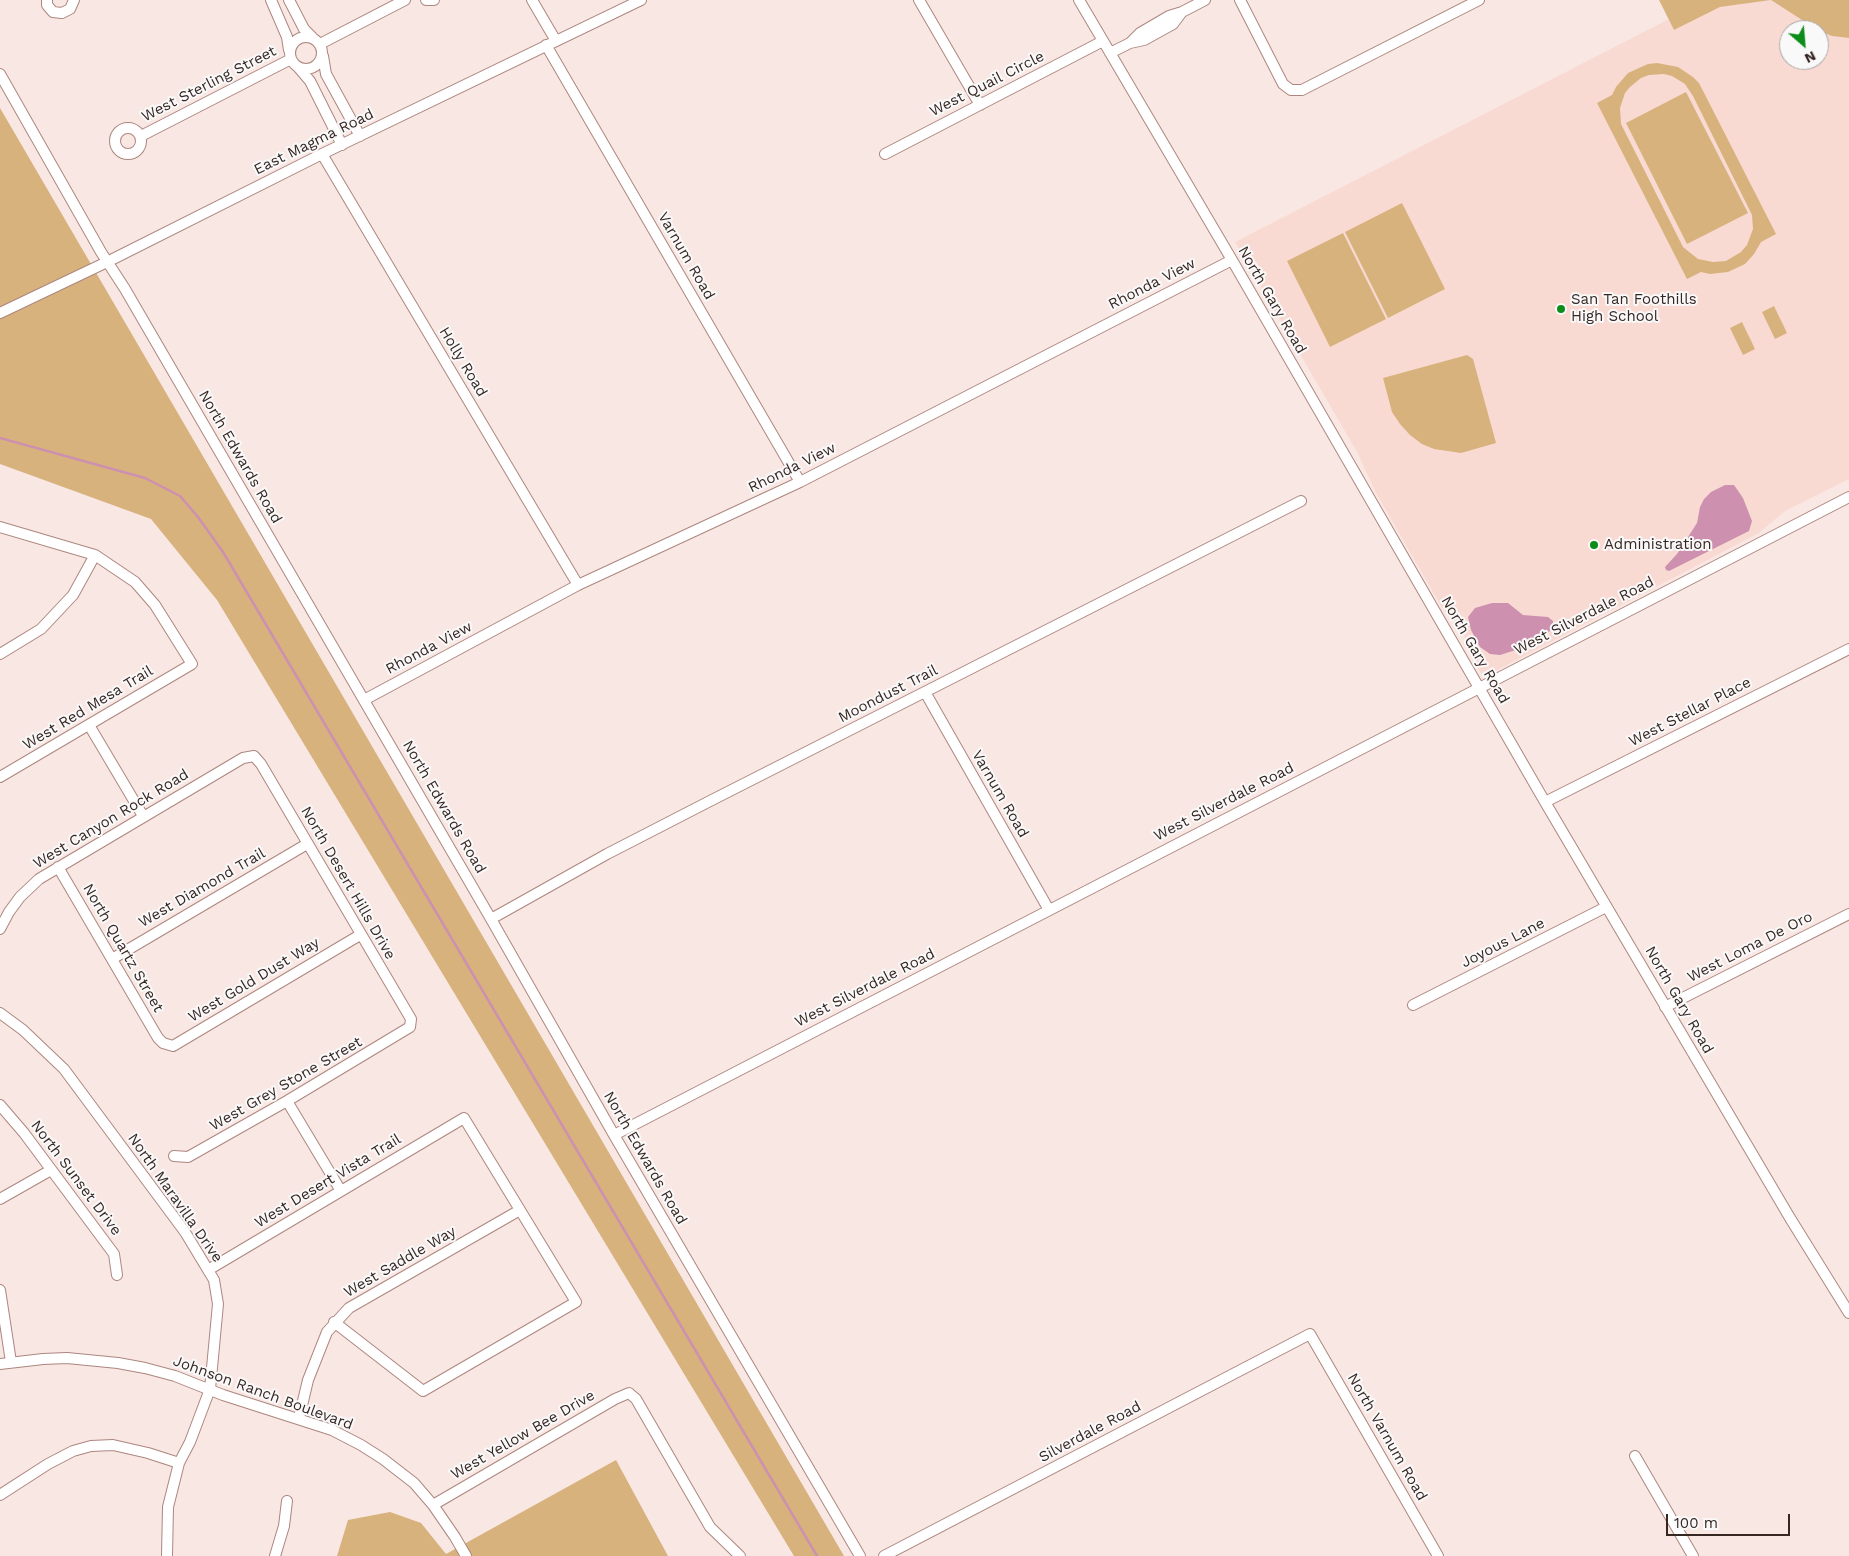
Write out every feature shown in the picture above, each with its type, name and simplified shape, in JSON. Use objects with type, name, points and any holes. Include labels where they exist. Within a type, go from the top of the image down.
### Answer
[{"type":"street","points":[[47,0],[47,4],[53,12],[62,13],[70,8],[74,0]]},
{"type":"street","points":[[271,0],[288,37],[293,60],[302,69],[313,68],[321,60],[318,45]]},
{"type":"street","points":[[289,0],[304,29],[318,45],[326,74],[360,136]]},
{"type":"street","points":[[318,45],[405,0]]},
{"type":"street","points":[[426,0],[434,0]]},
{"type":"street","points":[[532,0],[556,41]]},
{"type":"street","name":"East Magma Road","points":[[0,313],[107,262],[322,154],[641,0]]},
{"type":"street","points":[[919,0],[980,105]]},
{"type":"street","name":"North Gary Road","points":[[1079,0],[1232,260],[1606,907],[1849,1314]]},
{"type":"street","points":[[1110,53],[1130,43],[1140,33],[1169,16],[1182,12],[1204,0]]},
{"type":"street","points":[[1240,0],[1283,84],[1291,90],[1302,90],[1479,0]]},
{"type":"street","points":[[318,45],[302,37],[290,48],[293,60],[310,81],[342,145]]},
{"type":"street","name":"West Quail Circle","points":[[885,154],[1103,41]]},
{"type":"street","name":"Varnum Road","points":[[546,46],[800,482]]},
{"type":"street","name":"West Sterling Street","points":[[140,136],[293,60]]},
{"type":"street","name":"North Edwards Road","points":[[0,74],[107,262],[130,297],[491,919],[614,1135],[860,1556]]},
{"type":"street","name":"Holly Road","points":[[322,154],[578,586]]},
{"type":"street","name":"Rhonda View","points":[[364,700],[578,586],[800,482],[1232,260]]},
{"type":"street","name":"West Silverdale Road","points":[[614,1135],[1849,497]]},
{"type":"street","name":"Moondust Trail","points":[[491,919],[607,854],[1301,501]]},
{"type":"street","points":[[0,527],[95,555],[73,595],[41,629],[0,654]]},
{"type":"street","name":"West Red Mesa Trail","points":[[0,777],[192,664],[155,605],[135,582],[95,555]]},
{"type":"street","name":"West Stellar Place","points":[[1545,802],[1849,649]]},
{"type":"street","name":"Varnum Road","points":[[925,692],[1049,910]]},
{"type":"street","points":[[89,725],[143,816]]},
{"type":"street","name":"West Canyon Rock Road","points":[[0,928],[20,897],[39,878],[243,758],[254,756]]},
{"type":"street","name":"North Desert Hills Drive","points":[[254,756],[261,764],[410,1018],[410,1027]]},
{"type":"street","name":"West Diamond Trail","points":[[112,959],[307,844]]},
{"type":"street","name":"North Quartz Street","points":[[58,867],[158,1038],[163,1043]]},
{"type":"street","name":"Joyous Lane","points":[[1413,1005],[1606,907]]},
{"type":"street","name":"West Loma De Oro","points":[[1666,1007],[1849,914]]},
{"type":"street","name":"West Gold Dust Way","points":[[163,1043],[173,1046],[181,1042],[360,934]]},
{"type":"street","name":"North Maravilla Drive","points":[[0,1013],[23,1030],[64,1069],[185,1232],[214,1280],[218,1304],[210,1389],[180,1463],[168,1506],[167,1556]]},
{"type":"street","name":"West Grey Stone Street","points":[[174,1156],[188,1157],[287,1101],[410,1027]]},
{"type":"street","points":[[287,1101],[341,1191]]},
{"type":"street","name":"North Sunset Drive","points":[[0,1105],[24,1133],[114,1254],[117,1275]]},
{"type":"street","name":"West Desert Vista Trail","points":[[208,1270],[464,1118],[520,1210]]},
{"type":"street","points":[[0,1199],[51,1170]]},
{"type":"street","points":[[334,1322],[423,1391],[576,1302],[520,1210]]},
{"type":"street","name":"West Saddle Way","points":[[299,1418],[308,1380],[326,1332],[334,1322],[349,1308],[520,1210]]},
{"type":"street","points":[[0,1290],[11,1362]]},
{"type":"street","name":"North Varnum Road","points":[[1310,1334],[1437,1556]]},
{"type":"street","name":"Silverdale Road","points":[[884,1556],[1310,1334]]},
{"type":"street","name":"Johnson Ranch Boulevard","points":[[0,1364],[67,1358],[118,1363],[145,1368],[175,1376],[223,1395],[332,1430],[383,1459],[414,1483],[433,1505],[466,1556]]},
{"type":"street","name":"West Yellow Bee Drive","points":[[433,1505],[615,1399],[630,1393],[636,1399],[710,1527],[740,1556]]},
{"type":"street","points":[[0,1494],[48,1464],[73,1451],[92,1446],[113,1444],[180,1463]]},
{"type":"street","points":[[1635,1456],[1693,1556]]},
{"type":"street","points":[[275,1556],[284,1526],[287,1501]]},
{"type":"shaded area","points":[[1659,0],[1771,0],[1720,7],[1674,30]]},
{"type":"shaded area","name":"San Tan Foothills High School","points":[[1771,0],[1802,20],[1779,20],[1779,70],[1829,70],[1829,35],[1849,38],[1849,479],[1785,511],[1759,533],[1486,676],[1477,667],[1472,650],[1459,626],[1441,606],[1376,493],[1357,452],[1235,242],[1669,19],[1674,30],[1720,7]]},
{"type":"shaded area","points":[[1771,0],[1849,0],[1849,38],[1829,35],[1829,20],[1802,20]]},
{"type":"shaded area","points":[[1657,63],[1678,67],[1699,83],[1776,234],[1761,242],[1745,264],[1728,272],[1710,274],[1701,272],[1687,279],[1597,103],[1612,95],[1628,73],[1648,64]],"holes":[[[1664,74],[1672,76],[1685,84],[1693,96],[1752,215],[1753,229],[1747,245],[1741,252],[1726,261],[1713,262],[1698,259],[1683,247],[1621,124],[1620,108],[1625,93],[1630,87],[1641,78],[1649,75]]]},
{"type":"shaded area","points":[[1686,92],[1748,213],[1687,244],[1626,123]]},
{"type":"shaded area","points":[[0,108],[844,1556],[794,1556],[217,600],[151,519],[0,464]]},
{"type":"shaded area","points":[[1402,203],[1445,289],[1388,318],[1345,232]]},
{"type":"shaded area","points":[[1343,233],[1386,319],[1330,347],[1287,261]]},
{"type":"shaded area","points":[[1774,306],[1787,333],[1775,339],[1762,312]]},
{"type":"shaded area","points":[[1742,322],[1755,349],[1743,355],[1730,328]]},
{"type":"shaded area","points":[[1467,355],[1473,359],[1496,443],[1461,453],[1434,449],[1422,444],[1410,435],[1392,412],[1383,378]]},
{"type":"shaded area","points":[[1725,485],[1734,485],[1743,498],[1752,521],[1749,531],[1669,571],[1666,570],[1665,567],[1677,554],[1697,523],[1700,507],[1704,499],[1711,492]]},
{"type":"shaded area","points":[[1492,603],[1508,603],[1523,615],[1548,617],[1553,621],[1553,626],[1549,632],[1519,649],[1500,655],[1490,654],[1480,647],[1471,630],[1468,617],[1475,608]]},
{"type":"shaded area","points":[[616,1460],[668,1556],[337,1556],[348,1520],[390,1512],[421,1523],[446,1554]]},
{"type":"waterway","points":[[0,438],[145,478],[180,496],[198,517],[223,552],[817,1556]]},
{"type":"place","name":"San Tan Foothills High School","points":[[1561,309]]},
{"type":"place","name":"Administration","points":[[1594,545]]}]
